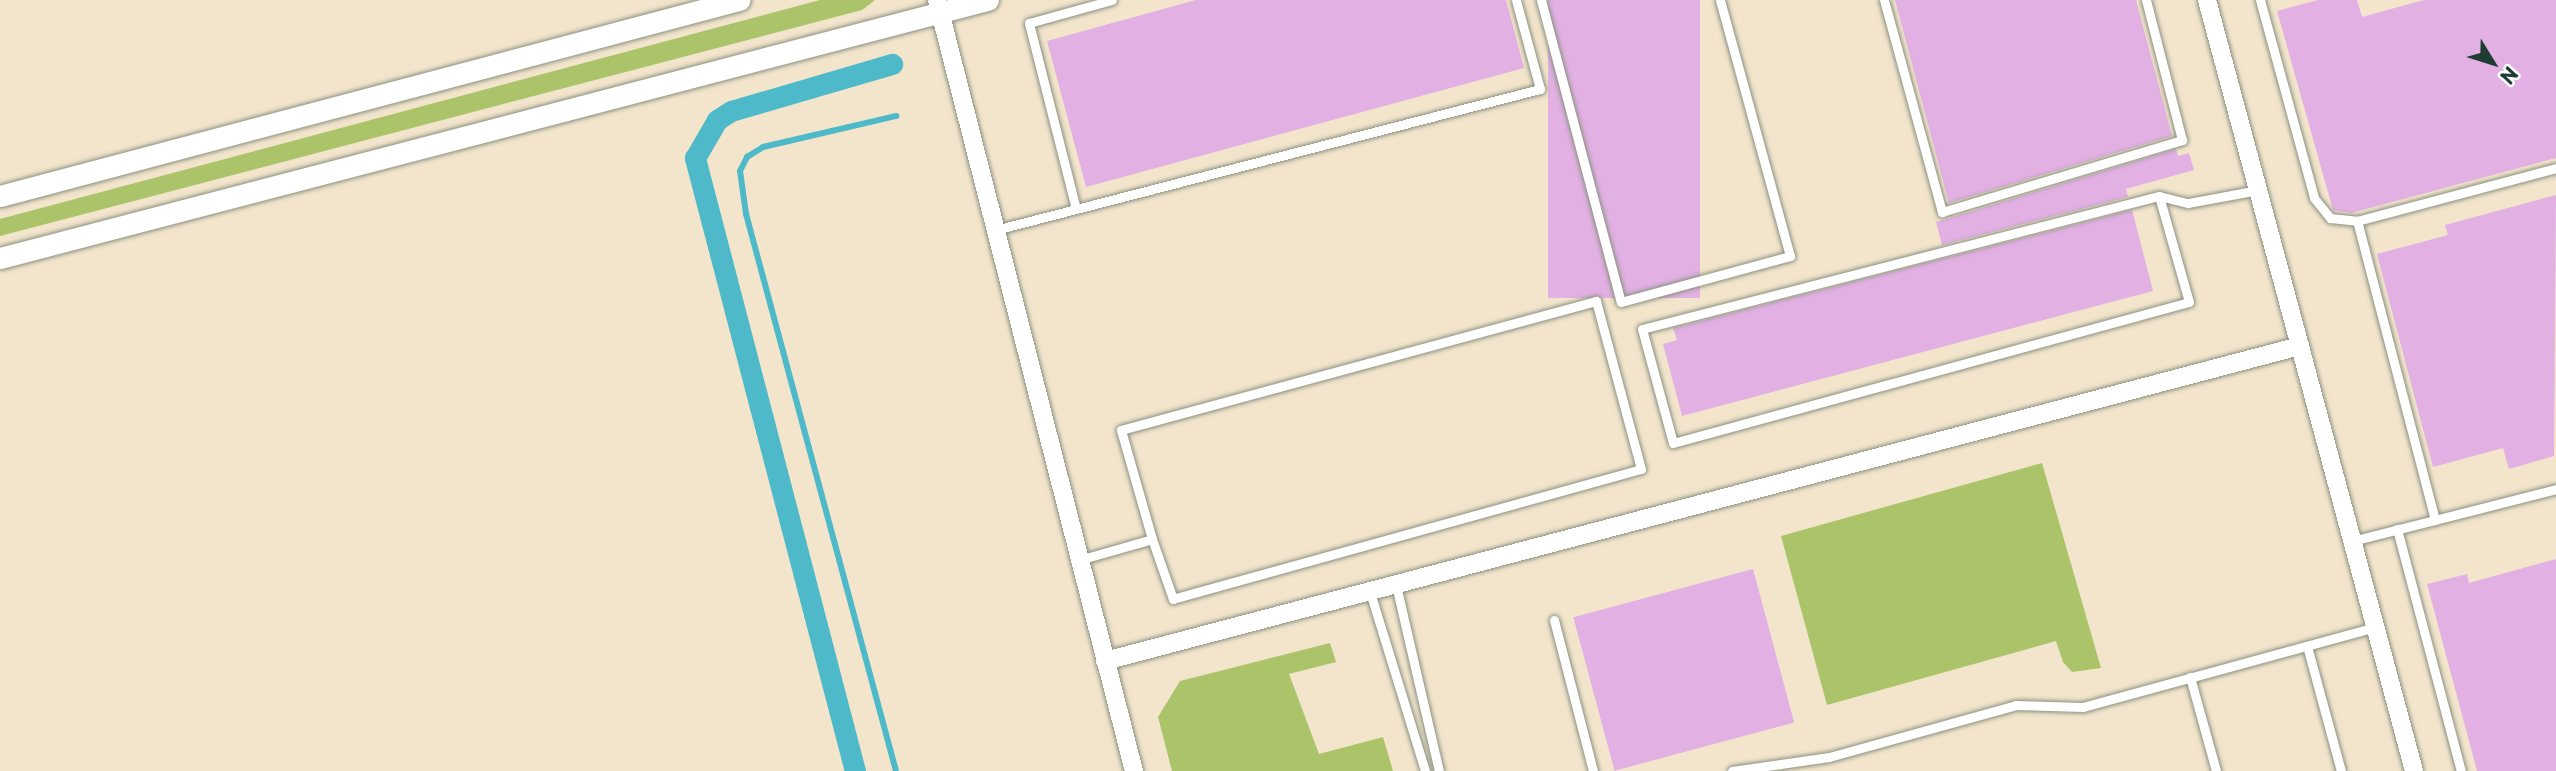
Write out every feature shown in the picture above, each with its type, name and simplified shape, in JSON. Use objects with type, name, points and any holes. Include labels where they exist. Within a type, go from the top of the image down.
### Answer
[{"type":"street","points":[[0,196],[739,0]]},
{"type":"street","points":[[0,258],[938,6],[988,0]]},
{"type":"street","points":[[2207,0],[2414,771]]},
{"type":"street","points":[[938,6],[1134,771]]},
{"type":"street","points":[[1105,662],[2300,346]]},
{"type":"lane","points":[[1076,209],[1029,23],[1112,0]]},
{"type":"lane","points":[[995,230],[1540,89],[1516,0]]},
{"type":"lane","points":[[1541,0],[1621,302],[1790,256],[1720,0]]},
{"type":"lane","points":[[1884,0],[1942,212],[2182,140],[2146,0]]},
{"type":"lane","points":[[2260,0],[2314,198],[2330,218],[2357,222],[2556,168]]},
{"type":"lane","points":[[2159,196],[2189,302],[1673,443],[1642,329],[2159,196],[2188,203],[2258,190]]},
{"type":"lane","points":[[2357,222],[2435,520]]},
{"type":"lane","points":[[1596,301],[1641,469],[1172,599],[1152,539],[1121,430],[1596,301]]},
{"type":"lane","points":[[2352,541],[2556,489]]},
{"type":"lane","points":[[2397,529],[2461,771]]},
{"type":"lane","points":[[1079,560],[1152,539]]},
{"type":"lane","points":[[1396,585],[1439,771]]},
{"type":"lane","points":[[1370,592],[1425,771]]},
{"type":"lane","points":[[1554,620],[1593,771]]},
{"type":"lane","points":[[1732,771],[1829,757],[2017,705],[2083,707],[2375,627]]},
{"type":"lane","points":[[2307,646],[2341,771]]},
{"type":"lane","points":[[2190,677],[2216,771]]},
{"type":"green space","points":[[820,0],[875,0],[862,10],[0,236],[0,219]]},
{"type":"green space","points":[[2042,463],[2101,668],[2072,672],[2063,662],[2056,641],[1827,705],[1781,536]]},
{"type":"green space","points":[[1330,643],[1336,662],[1289,674],[1319,754],[1383,737],[1393,771],[1172,771],[1158,717],[1180,681]]},
{"type":"building","points":[[1196,0],[1506,0],[1524,68],[1086,187],[1047,41]]},
{"type":"building","points":[[1548,0],[1700,0],[1700,298],[1548,298]]},
{"type":"building","points":[[1895,0],[2136,0],[2172,136],[1949,203]]},
{"type":"building","points":[[2318,0],[2357,0],[2362,17],[2424,0],[2556,0],[2556,158],[2351,213],[2333,210],[2277,11]]},
{"type":"building","points":[[2176,149],[2178,156],[2189,153],[2194,170],[2126,189],[2128,197],[1942,245],[1936,222]]},
{"type":"building","points":[[2556,195],[2554,456],[2509,469],[2503,448],[2433,467],[2377,254],[2448,235],[2445,225]]},
{"type":"building","points":[[2132,210],[2153,291],[1682,416],[1663,344],[1677,340],[1673,328]]},
{"type":"building","points":[[2556,559],[2556,771],[2477,771],[2427,584],[2467,574],[2469,583]]},
{"type":"building","points":[[1753,569],[1794,723],[1614,771],[1573,617]]},
{"type":"waterway","points":[[855,771],[695,158],[717,120],[731,111],[892,64]]},
{"type":"waterway","points":[[896,116],[763,147],[747,157],[740,171],[746,214],[896,771]]}]
